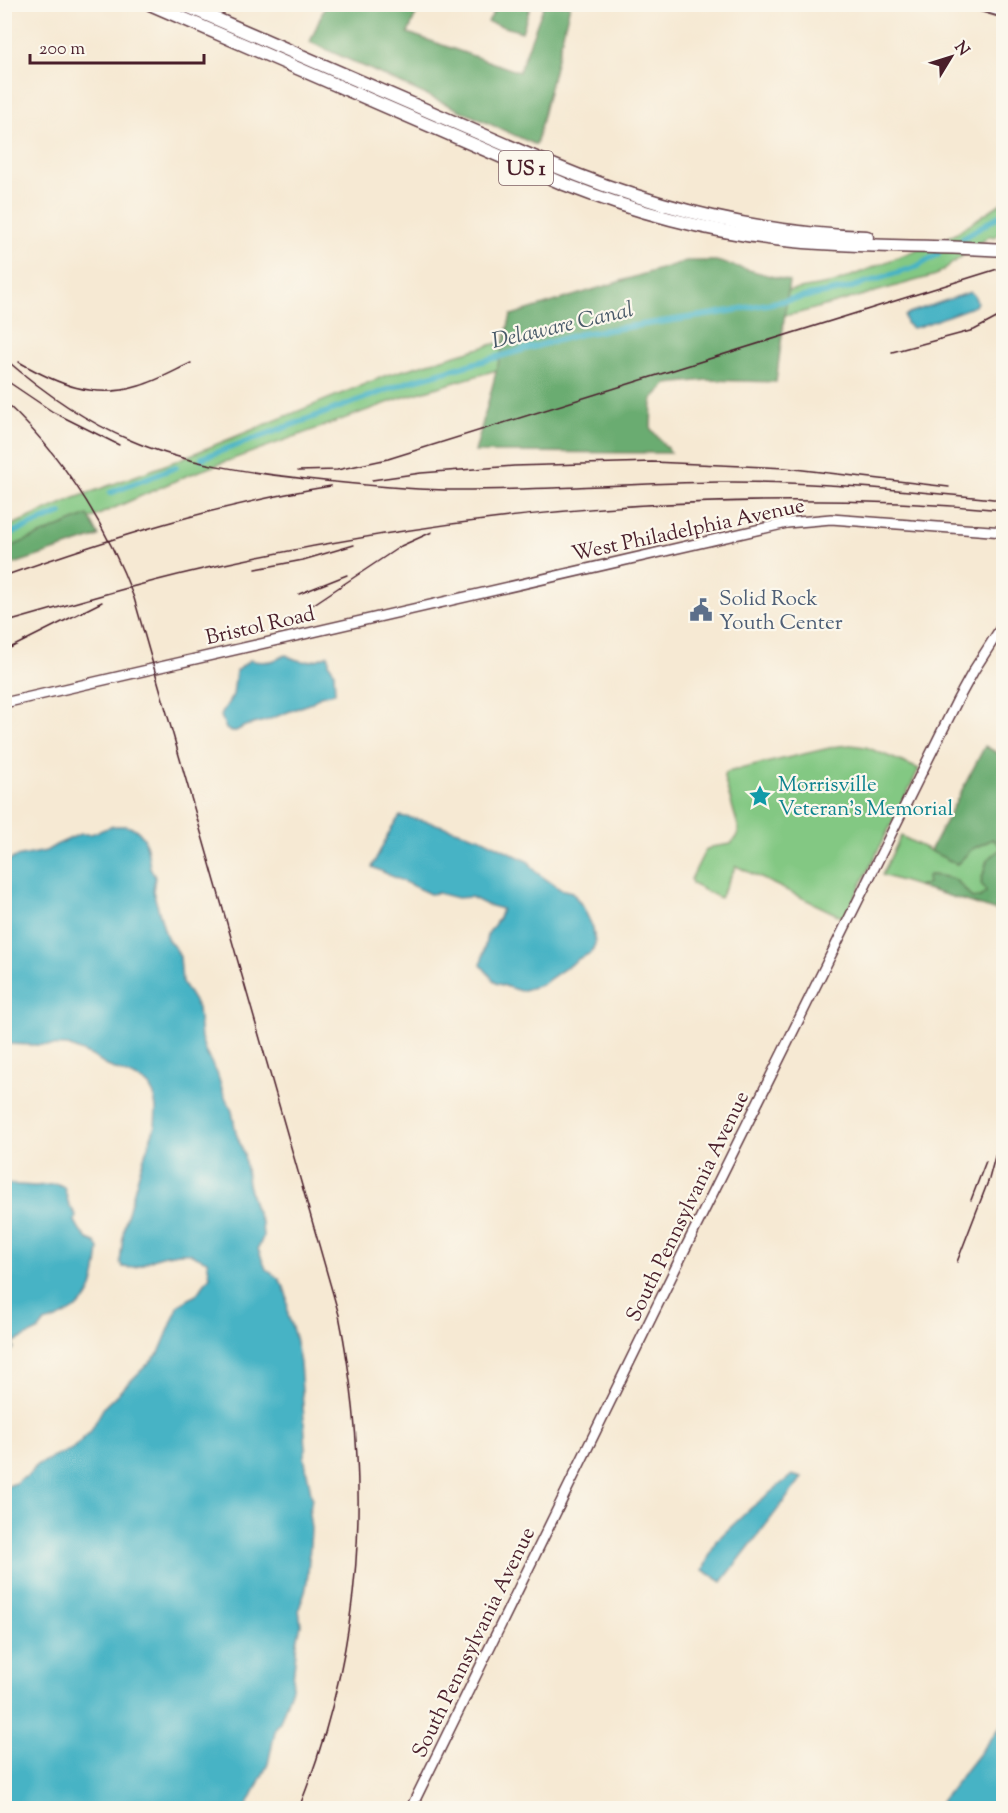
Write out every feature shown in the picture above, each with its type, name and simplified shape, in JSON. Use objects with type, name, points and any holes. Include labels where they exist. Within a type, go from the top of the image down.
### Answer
[{"type":"highway","name":"US 1","points":[[150,4],[545,176],[614,202],[686,223],[770,239],[833,244],[1004,242]]},
{"type":"highway","name":"US 1","points":[[182,4],[559,168],[628,194],[699,214],[772,227],[834,235],[1004,250]]},
{"type":"main road","points":[[977,4],[1004,12]]},
{"type":"main road","name":"West Philadelphia Avenue","points":[[525,583],[802,520],[831,519],[1004,532]]},
{"type":"main road","name":"Bristol Road","points":[[4,703],[525,583]]},
{"type":"main road","name":"South Pennsylvania Avenue","points":[[411,1809],[957,701],[1004,623]]},
{"type":"green space","points":[[326,4],[420,5],[408,33],[519,72],[544,5],[570,5],[536,145],[310,42]]},
{"type":"green space","points":[[494,5],[531,5],[522,32],[488,22],[497,6]]},
{"type":"green space","points":[[1003,202],[1003,230],[995,237],[990,236],[936,275],[799,313],[517,364],[401,398],[186,476],[85,521],[5,553],[5,528],[72,499],[168,464],[387,375],[511,339],[834,283],[953,235]]},
{"type":"green space","points":[[686,261],[716,261],[789,281],[776,382],[707,380],[667,384],[652,399],[651,429],[671,453],[475,452],[511,315]]},
{"type":"green space","points":[[88,515],[99,536],[5,567],[5,549]]},
{"type":"green space","points":[[851,745],[866,747],[919,769],[844,918],[736,866],[720,898],[692,884],[691,879],[705,851],[711,847],[731,844],[738,834],[738,826],[724,778],[727,772]]},
{"type":"green space","points":[[985,746],[1003,756],[1003,913],[917,886],[928,884],[929,875],[954,880],[972,898],[980,897],[986,892],[981,883],[987,860],[1002,848],[993,839],[972,849],[957,864],[930,851]]},
{"type":"green space","points":[[901,836],[957,864],[972,849],[993,839],[1002,848],[987,860],[981,883],[986,892],[980,897],[972,898],[959,882],[945,877],[930,875],[929,884],[917,886],[882,875]]},
{"type":"water","points":[[970,292],[977,302],[975,306],[918,327],[912,328],[906,323],[905,316],[909,313]]},
{"type":"water","points":[[286,655],[307,661],[328,655],[329,664],[334,671],[335,693],[320,696],[311,703],[236,731],[231,732],[226,729],[221,716],[233,695],[236,671],[250,660],[271,661]]},
{"type":"water","points":[[400,816],[426,821],[481,838],[529,862],[536,872],[560,889],[572,892],[583,907],[593,928],[595,944],[591,953],[541,985],[520,991],[496,983],[481,965],[487,935],[499,918],[502,909],[471,897],[457,898],[438,893],[430,894],[372,867]]},
{"type":"water","points":[[113,826],[136,829],[144,838],[150,867],[155,877],[153,891],[164,929],[168,940],[180,957],[182,982],[198,1008],[201,1038],[232,1111],[236,1133],[244,1154],[248,1184],[262,1224],[263,1237],[258,1249],[266,1269],[279,1279],[284,1287],[288,1315],[300,1363],[306,1448],[304,1456],[312,1498],[309,1514],[311,1529],[308,1574],[299,1609],[301,1625],[292,1688],[276,1727],[268,1764],[246,1808],[5,1808],[5,1487],[26,1477],[38,1464],[72,1449],[90,1432],[104,1407],[159,1353],[179,1305],[196,1295],[210,1276],[207,1261],[189,1253],[155,1258],[132,1268],[123,1267],[120,1263],[124,1227],[155,1126],[154,1095],[149,1086],[143,1081],[68,1046],[5,1044],[5,862],[16,857],[46,851],[80,834],[91,834]]},
{"type":"water","points":[[5,1184],[35,1186],[58,1184],[64,1187],[80,1230],[87,1239],[95,1242],[99,1249],[91,1291],[85,1300],[69,1313],[44,1323],[38,1331],[14,1342],[14,1348],[5,1355]]},
{"type":"water","points":[[792,1475],[802,1478],[722,1582],[703,1570],[716,1541],[751,1508]]},
{"type":"water","points":[[1003,1723],[1003,1808],[936,1808]]},
{"type":"waterway","name":"Delaware Canal","points":[[963,238],[1004,213]]},
{"type":"waterway","name":"Delaware Canal","points":[[202,458],[411,381],[580,334],[714,314],[846,289],[916,267],[938,254]]},
{"type":"waterway","name":"Delaware Canal","points":[[110,493],[176,467]]},
{"type":"waterway","name":"Delaware Canal","points":[[4,536],[61,513]]},
{"type":"railway","points":[[298,471],[337,470],[388,459],[1004,267]]},
{"type":"railway","points":[[892,352],[974,330],[1004,314]]},
{"type":"railway","points":[[4,358],[64,404],[113,432],[172,455],[216,466],[261,473],[428,489],[479,490],[756,482],[862,487],[1004,500]]},
{"type":"railway","points":[[19,362],[47,377],[76,388],[107,391],[146,384],[191,363]]},
{"type":"railway","points":[[4,379],[53,412],[119,445]]},
{"type":"railway","points":[[4,401],[45,445],[81,492],[110,544],[134,598],[339,1315],[350,1378],[356,1441],[358,1503],[356,1565],[349,1626],[337,1687],[320,1748],[299,1808]]},
{"type":"railway","points":[[372,480],[421,473],[514,466],[652,462],[786,468],[949,487]]},
{"type":"railway","points":[[4,576],[84,548],[207,512],[331,486]]},
{"type":"railway","points":[[4,623],[142,584],[225,564],[321,545],[515,516],[613,507],[710,502],[906,503],[1004,510]]},
{"type":"railway","points":[[311,606],[401,546],[432,532]]},
{"type":"railway","points":[[256,569],[303,560],[354,545]]},
{"type":"railway","points":[[299,594],[347,575]]},
{"type":"railway","points":[[4,651],[102,602]]},
{"type":"railway","points":[[957,1262],[989,1179],[1004,1123]]},
{"type":"railway","points":[[971,1200],[986,1161]]},
{"type":"place","name":"Solid Rock Youth Center","points":[[701,610]]},
{"type":"place","name":"Morrisville Veteran's Memorial","points":[[760,796]]}]
